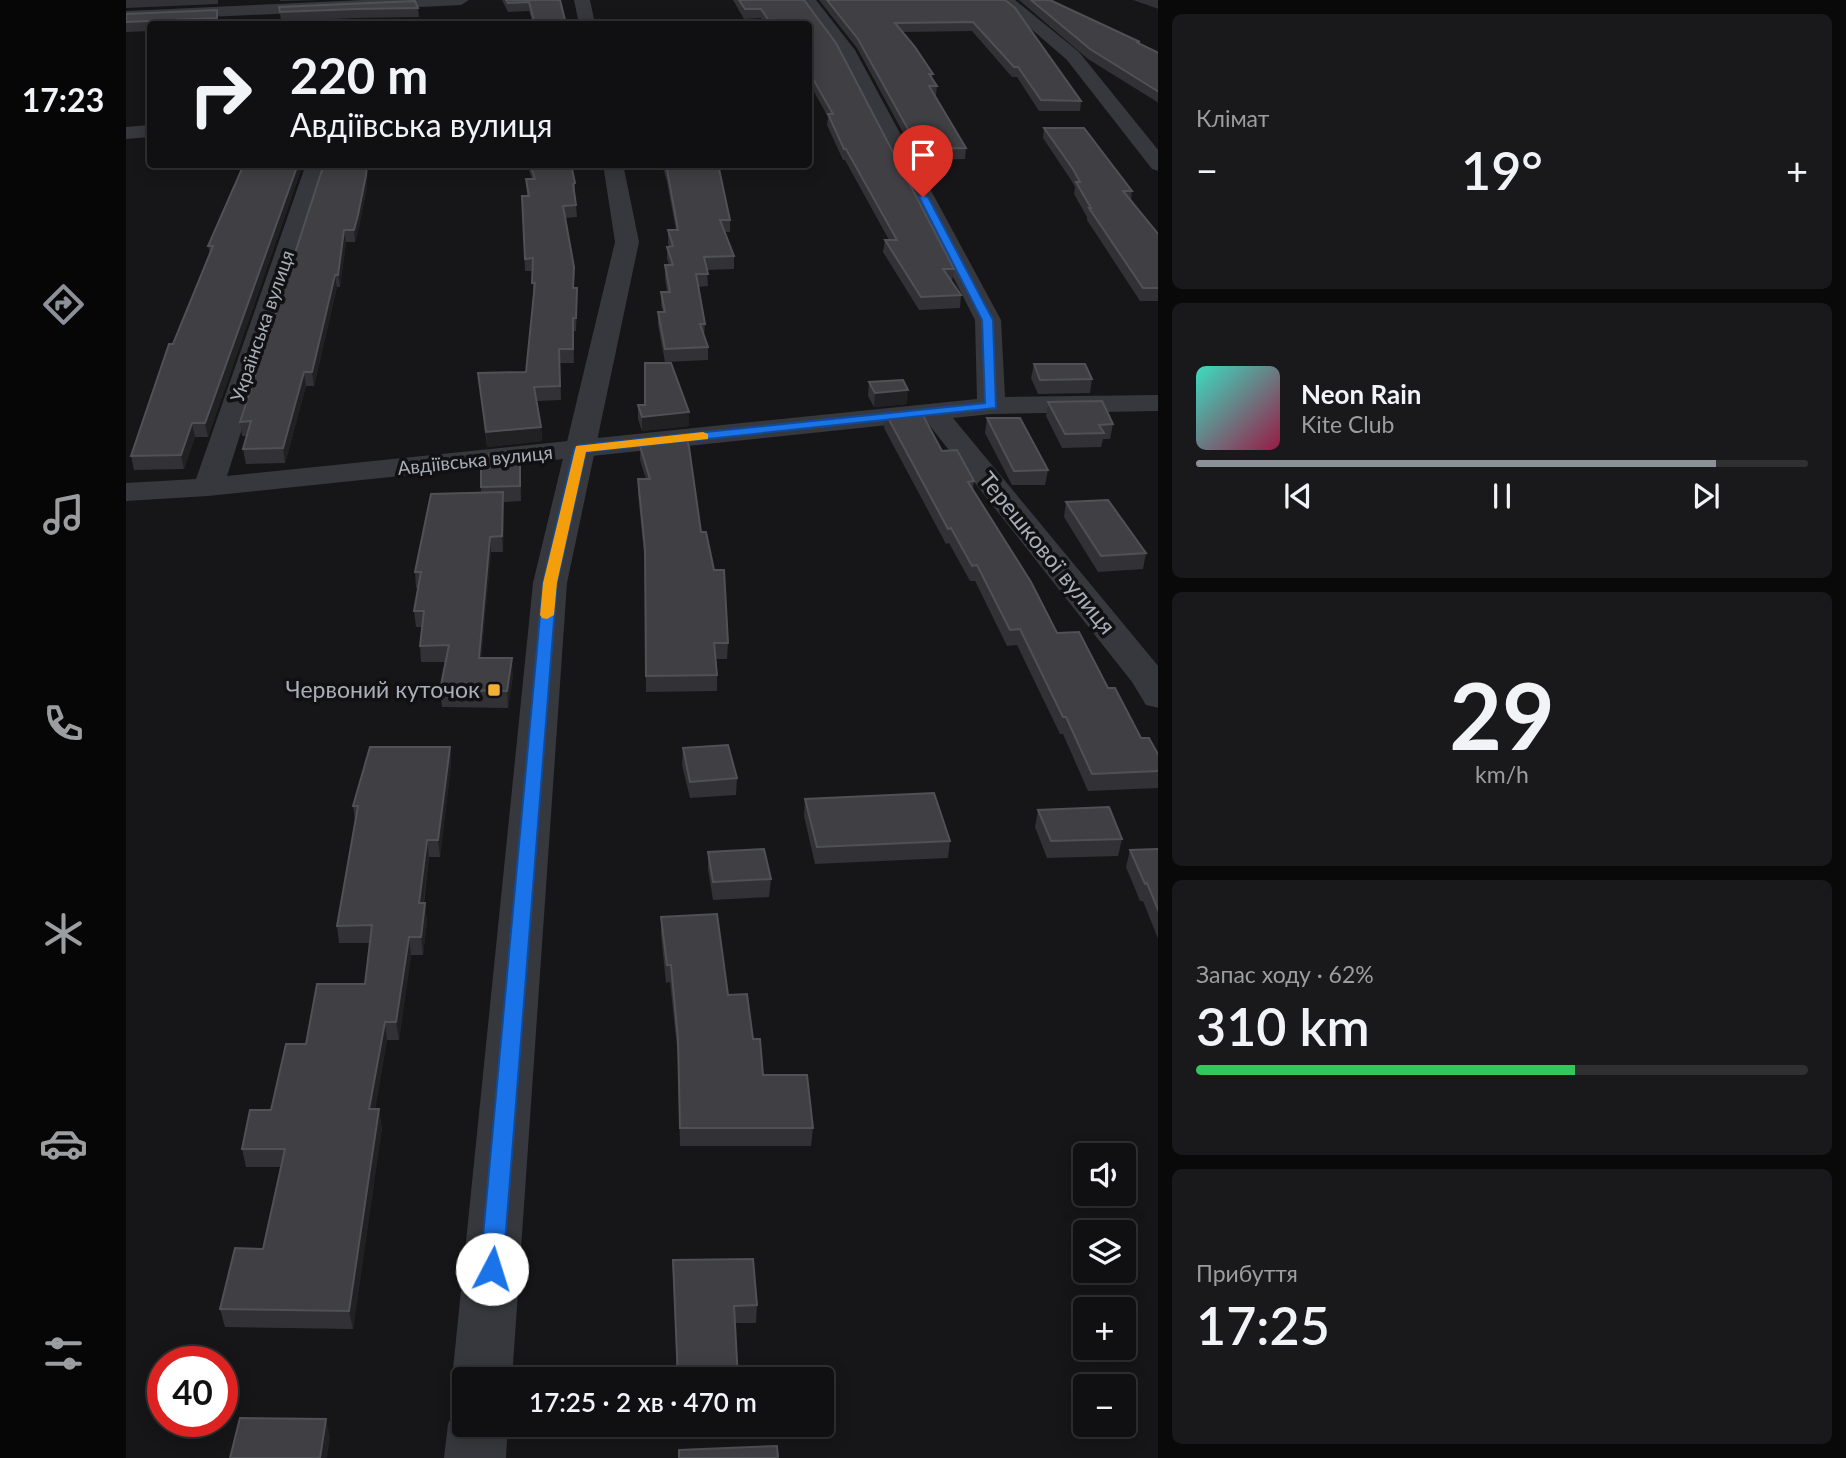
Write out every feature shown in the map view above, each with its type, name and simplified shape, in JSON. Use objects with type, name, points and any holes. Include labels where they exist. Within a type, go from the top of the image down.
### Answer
[{"type":"street","points":[[126,16],[461,0]]},
{"type":"street","points":[[582,0],[586,21]]},
{"type":"street","points":[[808,0],[846,50],[988,320],[991,406]]},
{"type":"street","points":[[1006,0],[1073,56],[1158,165]]},
{"type":"street","points":[[126,133],[147,131]]},
{"type":"street","name":"Українська вулиця","points":[[208,486],[315,168]]},
{"type":"street","points":[[483,1367],[550,583],[627,242],[614,168]]},
{"type":"street","name":"Авдіївська вулиця","points":[[126,492],[208,486],[991,406],[1158,403]]},
{"type":"street","name":"Терешкової вулиця","points":[[933,412],[1149,679],[1158,697]]},
{"type":"street","points":[[475,1458],[477,1437]]},
{"type":"building","points":[[506,0],[560,0],[565,21],[534,21],[529,2],[508,3]]},
{"type":"building","points":[[739,0],[804,0],[836,43],[954,269],[943,269],[961,295],[921,297],[885,240],[897,240],[844,149],[828,114],[833,114],[812,77],[812,21],[769,21],[761,9],[745,9]]},
{"type":"building","points":[[827,0],[1005,0],[1015,8],[1081,101],[1041,100],[1018,67],[1014,67],[973,22],[895,23],[933,74],[929,74],[937,86],[929,86],[966,148],[919,149],[858,39]]},
{"type":"building","points":[[1031,0],[1050,0],[1158,53],[1158,91],[1090,49]]},
{"type":"building","points":[[415,1],[418,8],[280,12],[279,7]]},
{"type":"building","points":[[217,10],[217,18],[126,22],[126,14]]},
{"type":"building","points":[[1044,128],[1084,128],[1132,191],[1123,191],[1158,234],[1158,288],[1143,288],[1089,208],[1076,182],[1080,182]]},
{"type":"building","points":[[242,168],[297,168],[205,423],[192,423],[181,455],[131,456],[169,344],[173,344],[213,246],[208,246]]},
{"type":"building","points":[[323,168],[367,168],[354,230],[344,230],[338,275],[335,275],[312,372],[304,372],[283,448],[243,449],[251,421],[240,422]]},
{"type":"building","points":[[531,168],[572,168],[576,205],[563,206],[574,267],[573,288],[577,288],[573,349],[559,349],[560,386],[534,387],[541,427],[486,432],[478,373],[526,372],[535,283],[532,283],[533,258],[525,259],[522,196],[529,196],[526,179],[535,179]]},
{"type":"building","points":[[667,168],[719,168],[730,220],[720,220],[734,256],[704,257],[708,274],[696,274],[705,324],[700,324],[708,347],[665,349],[658,312],[665,312],[661,292],[670,292],[665,265],[673,265],[667,247],[673,246],[668,230],[678,230]]},
{"type":"building","points":[[645,363],[671,363],[689,412],[642,417],[638,405],[645,405]]},
{"type":"building","points":[[1034,364],[1085,364],[1092,379],[1040,380]]},
{"type":"building","points":[[903,380],[908,390],[875,393],[869,382]]},
{"type":"building","points":[[1102,401],[1113,424],[1099,425],[1104,433],[1065,434],[1048,402]]},
{"type":"building","points":[[920,410],[942,451],[957,450],[974,481],[968,482],[1031,582],[1057,633],[1079,632],[1108,688],[1115,688],[1141,738],[1149,738],[1158,754],[1158,771],[1092,774],[1020,629],[1010,630],[977,565],[972,566],[951,528],[948,529],[886,414]]},
{"type":"building","points":[[987,418],[1020,418],[1048,470],[1014,471]]},
{"type":"building","points":[[685,434],[701,532],[706,532],[714,570],[724,570],[728,643],[714,643],[717,675],[646,676],[645,549],[638,479],[650,479],[640,446],[652,445],[649,438]]},
{"type":"building","points":[[520,451],[520,486],[481,487],[481,460],[489,459],[489,455]]},
{"type":"building","points":[[503,492],[502,536],[490,537],[479,658],[512,658],[507,691],[440,690],[449,645],[420,646],[424,611],[414,611],[421,572],[415,572],[431,494]]},
{"type":"building","points":[[1108,500],[1146,553],[1101,556],[1066,502]]},
{"type":"building","points":[[728,745],[737,778],[690,782],[683,748]]},
{"type":"building","points":[[370,747],[450,747],[438,840],[427,840],[419,903],[425,903],[421,937],[409,937],[396,1022],[385,1022],[369,1109],[379,1109],[349,1311],[220,1309],[235,1248],[263,1249],[285,1149],[242,1149],[250,1110],[271,1110],[286,1044],[306,1044],[317,984],[365,984],[372,925],[337,926],[358,806],[353,806]]},
{"type":"building","points":[[934,793],[950,841],[817,847],[805,799]]},
{"type":"building","points":[[1109,807],[1122,839],[1051,841],[1038,810]]},
{"type":"building","points":[[764,849],[771,879],[713,882],[708,852]]},
{"type":"building","points":[[1158,849],[1158,910],[1147,883],[1145,884],[1130,850]]},
{"type":"building","points":[[717,914],[728,995],[747,994],[753,1039],[760,1039],[763,1075],[807,1075],[813,1128],[680,1128],[678,1039],[671,965],[667,965],[661,917]]},
{"type":"building","points":[[753,1259],[757,1305],[734,1306],[737,1367],[677,1367],[673,1260]]},
{"type":"building","points":[[240,1418],[326,1419],[320,1458],[230,1458],[235,1437],[238,1437]]},
{"type":"building","points":[[777,1446],[778,1458],[679,1458],[679,1450]]},
{"type":"slow traffic","points":[[547,615],[550,583],[580,449],[703,436]]},
{"type":"place","name":"Червоний куточок","points":[[494,690]]},
{"type":"route","points":[[492,1269],[550,583],[580,449],[991,406],[988,320],[923,197]]}]
